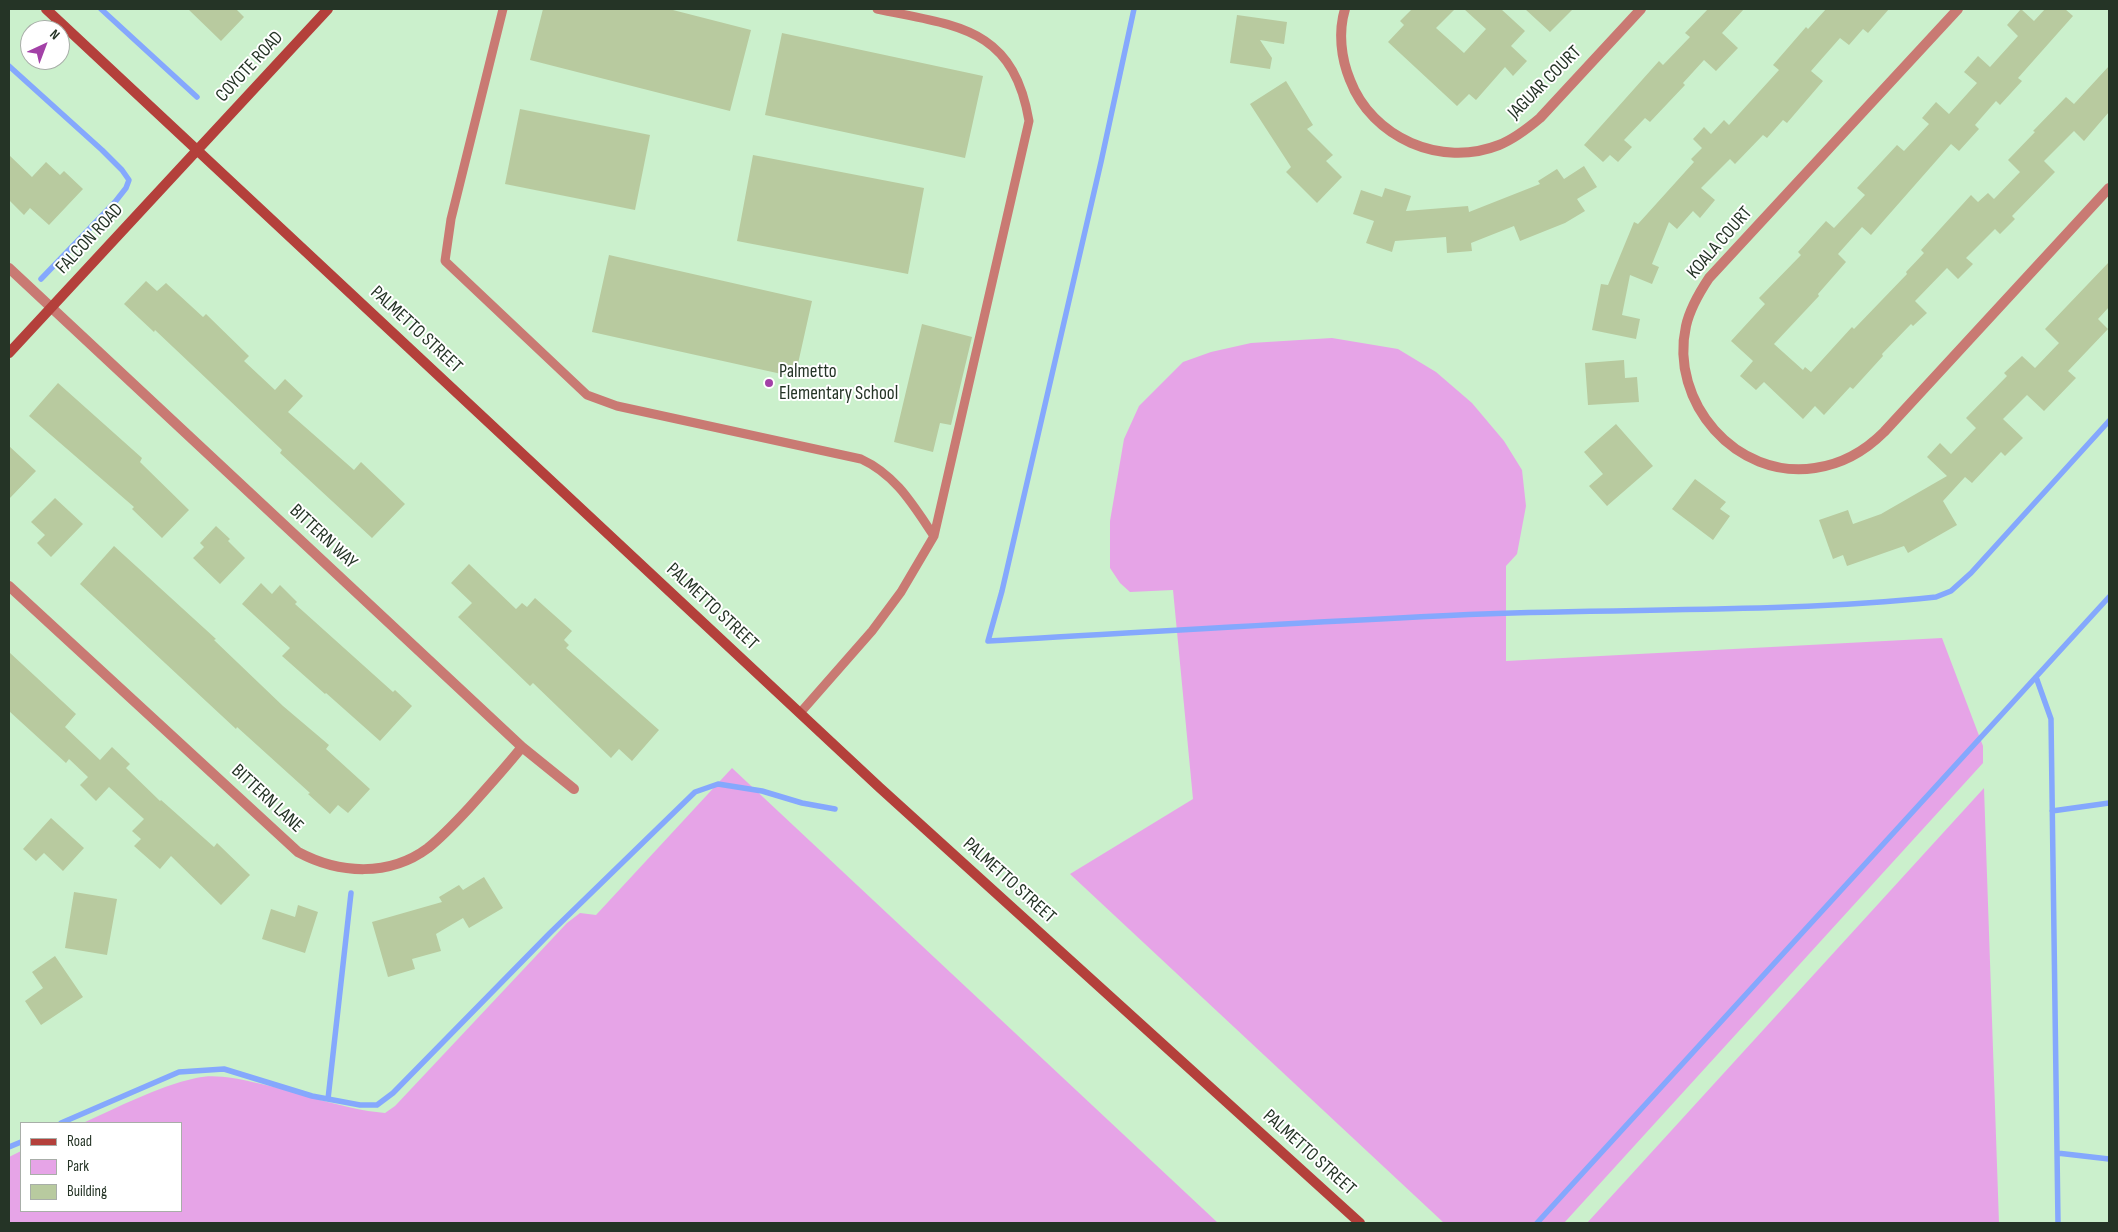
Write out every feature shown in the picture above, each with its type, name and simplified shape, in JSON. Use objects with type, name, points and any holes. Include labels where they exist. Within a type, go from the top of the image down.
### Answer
[{"type":"main road","name":"PALMETTO STREET","points":[[46,9],[879,787],[1360,1223]]},
{"type":"main road","name":"COYOTE ROAD","points":[[197,150],[322,11]]},
{"type":"main road","name":"FALCON ROAD","points":[[9,353],[197,150]]},
{"type":"street","name":"JAGUAR COURT","points":[[1345,9],[1341,34],[1346,70],[1357,95],[1373,117],[1387,130],[1416,146],[1432,150],[1465,153],[1498,145],[1527,129],[1540,118],[1640,9]]},
{"type":"street","name":"KOALA COURT","points":[[1958,9],[1709,278],[1699,293],[1686,326],[1684,361],[1686,378],[1692,396],[1710,426],[1722,438],[1743,453],[1765,464],[1781,467],[1814,468],[1837,462],[1859,452],[1884,432],[2109,188]]},
{"type":"street","name":"BITTERN WAY","points":[[9,268],[52,306],[522,747],[574,789]]},
{"type":"street","name":"BITTERN LANE","points":[[9,586],[298,852],[326,864],[348,869],[371,869],[400,862],[427,848],[454,824],[522,747]]},
{"type":"lane","points":[[502,9],[451,219],[445,261],[587,394],[617,406],[861,459],[877,466],[889,476],[934,536]]},
{"type":"lane","points":[[800,713],[872,631],[901,592],[934,536],[1029,121],[1025,98],[1009,64],[996,48],[984,38],[956,26],[877,9]]},
{"type":"green space","points":[[1332,338],[1398,349],[1436,372],[1472,403],[1504,441],[1522,470],[1526,506],[1517,554],[1506,566],[1506,661],[1942,638],[1983,746],[1983,763],[1564,1223],[1444,1223],[1070,874],[1193,799],[1173,590],[1130,592],[1120,583],[1110,568],[1110,521],[1124,439],[1139,406],[1183,362],[1211,352],[1251,343]]},
{"type":"green space","points":[[732,768],[1218,1223],[9,1223],[9,1157],[20,1152],[20,1212],[182,1212],[182,1122],[85,1122],[138,1098],[181,1082],[203,1077],[231,1078],[352,1108],[385,1113],[395,1106],[567,923],[580,913],[596,915]]},
{"type":"green space","points":[[1984,788],[1999,1223],[1587,1223]]},
{"type":"building","points":[[188,9],[236,9],[244,17],[221,41]]},
{"type":"building","points":[[543,9],[669,9],[751,30],[730,111],[530,60]]},
{"type":"building","points":[[1412,9],[1455,9],[1436,28],[1464,53],[1486,29],[1464,9],[1501,9],[1525,31],[1511,46],[1527,61],[1513,76],[1505,67],[1476,100],[1469,94],[1457,106],[1388,42],[1404,25],[1400,21]]},
{"type":"building","points":[[1525,9],[1573,9],[1550,32]]},
{"type":"building","points":[[1708,9],[1744,9],[1722,33],[1738,48],[1716,71],[1704,60],[1683,83],[1685,85],[1650,122],[1645,118],[1624,140],[1632,147],[1618,162],[1610,155],[1603,162],[1584,145],[1659,61],[1663,65],[1690,37],[1685,33]]},
{"type":"building","points":[[1826,9],[1889,9],[1868,33],[1863,29],[1849,45],[1840,38],[1811,71],[1823,81],[1787,123],[1783,120],[1767,138],[1763,135],[1735,164],[1730,159],[1701,188],[1715,200],[1700,218],[1693,211],[1677,229],[1669,222],[1652,264],[1659,267],[1652,284],[1630,275],[1622,315],[1640,319],[1636,339],[1592,330],[1601,284],[1608,285],[1634,222],[1638,224],[1694,162],[1691,159],[1702,148],[1693,139],[1704,127],[1711,134],[1724,120],[1729,125],[1779,70],[1773,65],[1806,27],[1808,29]]},
{"type":"building","points":[[2021,9],[2034,21],[2045,9],[2065,9],[2073,16],[2018,78],[2022,81],[2000,105],[1996,101],[1975,125],[1979,129],[1959,151],[1951,144],[1871,235],[1862,227],[1838,254],[1846,262],[1818,294],[1819,296],[1774,344],[1803,370],[1805,367],[1811,372],[1852,327],[1854,329],[1907,274],[1906,272],[1924,253],[1921,250],[1971,195],[1978,202],[1988,193],[1994,199],[2020,172],[2008,160],[2035,132],[2033,131],[2066,97],[2074,104],[2109,66],[2109,112],[2084,141],[2074,131],[2044,161],[2055,172],[2012,216],[2015,219],[2000,234],[1995,229],[1966,258],[1973,264],[1958,279],[1947,268],[1915,301],[1927,313],[1913,326],[1911,324],[1882,354],[1883,356],[1853,389],[1850,387],[1824,415],[1815,406],[1803,419],[1764,382],[1756,390],[1740,376],[1753,361],[1731,341],[1765,304],[1759,298],[1801,255],[1798,252],[1826,221],[1834,228],[1865,195],[1857,188],[1897,145],[1904,151],[1929,124],[1922,118],[1936,102],[1949,114],[1977,83],[1964,72],[1978,56],[1990,67],[2018,36],[2007,25]]},
{"type":"building","points":[[1237,15],[1287,22],[1284,44],[1260,40],[1272,58],[1270,69],[1230,63]]},
{"type":"building","points":[[782,33],[983,76],[965,158],[765,115]]},
{"type":"building","points":[[1286,81],[1313,125],[1307,129],[1333,155],[1326,161],[1342,177],[1317,203],[1286,172],[1291,167],[1250,104]]},
{"type":"building","points":[[520,109],[650,135],[635,210],[505,184]]},
{"type":"building","points":[[9,155],[32,177],[46,162],[60,175],[64,171],[83,189],[49,225],[30,208],[24,215],[9,200]]},
{"type":"building","points":[[753,155],[924,188],[908,274],[737,241]]},
{"type":"building","points":[[1584,166],[1597,187],[1577,199],[1585,211],[1565,223],[1520,241],[1514,226],[1471,243],[1472,251],[1447,253],[1446,237],[1395,241],[1392,252],[1366,243],[1374,221],[1353,214],[1361,190],[1382,197],[1385,188],[1411,196],[1406,211],[1468,206],[1469,212],[1540,184],[1538,181],[1557,169],[1564,179]]},
{"type":"building","points":[[609,255],[812,301],[795,377],[592,332]]},
{"type":"building","points":[[2109,262],[2109,307],[2098,319],[2108,329],[2068,371],[2076,378],[2044,411],[2027,395],[2003,419],[2023,438],[2005,456],[2001,452],[1972,483],[1965,477],[1943,501],[1957,525],[1908,553],[1904,546],[1847,566],[1843,555],[1833,559],[1819,520],[1848,510],[1853,524],[1881,514],[1947,476],[1927,457],[1940,443],[1951,454],[1976,428],[1966,418],[2007,376],[2004,373],[2022,356],[2035,368],[2059,343],[2045,329]]},
{"type":"building","points":[[146,281],[157,291],[166,283],[203,317],[206,314],[249,356],[244,361],[275,390],[285,379],[303,396],[288,412],[354,470],[361,462],[405,504],[372,538],[280,453],[282,450],[155,330],[154,332],[124,304]]},
{"type":"building","points":[[922,324],[972,337],[951,425],[940,423],[933,452],[894,442]]},
{"type":"building","points":[[1624,360],[1625,378],[1637,377],[1639,402],[1588,405],[1585,363]]},
{"type":"building","points":[[58,383],[142,458],[140,462],[189,510],[162,538],[132,509],[134,507],[29,416]]},
{"type":"building","points":[[1616,424],[1653,466],[1607,506],[1589,486],[1603,474],[1584,452]]},
{"type":"building","points":[[9,446],[36,471],[9,499]]},
{"type":"building","points":[[1695,479],[1726,502],[1720,509],[1730,516],[1713,540],[1672,509]]},
{"type":"building","points":[[55,498],[83,524],[51,557],[37,543],[45,535],[31,522]]},
{"type":"building","points":[[216,526],[230,539],[228,541],[245,558],[220,584],[193,558],[204,547],[200,543]]},
{"type":"building","points":[[114,546],[216,639],[214,640],[283,706],[329,745],[326,749],[370,789],[348,813],[338,805],[330,814],[308,794],[310,793],[237,727],[236,729],[80,584]]},
{"type":"building","points":[[469,564],[516,609],[522,603],[527,607],[535,598],[572,631],[564,640],[569,645],[566,648],[659,730],[632,761],[619,749],[611,758],[533,683],[530,686],[458,617],[472,603],[451,583]]},
{"type":"building","points":[[261,583],[272,594],[280,585],[297,602],[295,604],[393,692],[395,690],[412,706],[380,741],[282,656],[290,648],[242,604]]},
{"type":"building","points":[[9,652],[76,714],[65,727],[100,760],[112,747],[130,764],[126,768],[160,801],[214,847],[217,843],[250,875],[221,905],[171,856],[160,869],[134,846],[141,839],[132,831],[144,819],[109,787],[96,801],[80,785],[88,777],[69,759],[66,763],[9,711]]},
{"type":"building","points":[[51,818],[84,848],[63,871],[44,853],[36,861],[23,849]]},
{"type":"building","points":[[484,877],[503,908],[469,928],[463,918],[436,934],[441,951],[412,959],[415,969],[388,977],[372,922],[442,902],[439,897],[459,885],[463,890]]},
{"type":"building","points":[[74,892],[117,899],[107,955],[65,948]]},
{"type":"building","points":[[298,905],[318,912],[305,953],[262,939],[271,909],[295,917]]},
{"type":"building","points":[[55,956],[83,997],[41,1025],[25,1001],[43,988],[32,972]]},
{"type":"waterway","points":[[101,9],[197,97]]},
{"type":"waterway","points":[[1134,9],[1101,162],[1002,591],[988,641],[1483,614],[1823,606],[1936,597],[1951,591],[1971,573],[2109,421]]},
{"type":"waterway","points":[[9,66],[102,150],[129,180],[126,188],[115,202],[41,279]]},
{"type":"waterway","points":[[1537,1223],[2109,597]]},
{"type":"waterway","points":[[2036,677],[2051,719],[2058,1223]]},
{"type":"waterway","points":[[63,1122],[179,1072],[224,1069],[312,1096],[360,1105],[377,1105],[393,1093],[550,933],[695,792],[718,784],[762,791],[802,803],[835,809]]},
{"type":"waterway","points":[[2052,811],[2109,803]]},
{"type":"waterway","points":[[328,1099],[351,893]]},
{"type":"waterway","points":[[9,1147],[20,1142]]},
{"type":"waterway","points":[[2057,1153],[2109,1159]]},
{"type":"place","name":"Palmetto Elementary School","points":[[769,383]]}]
